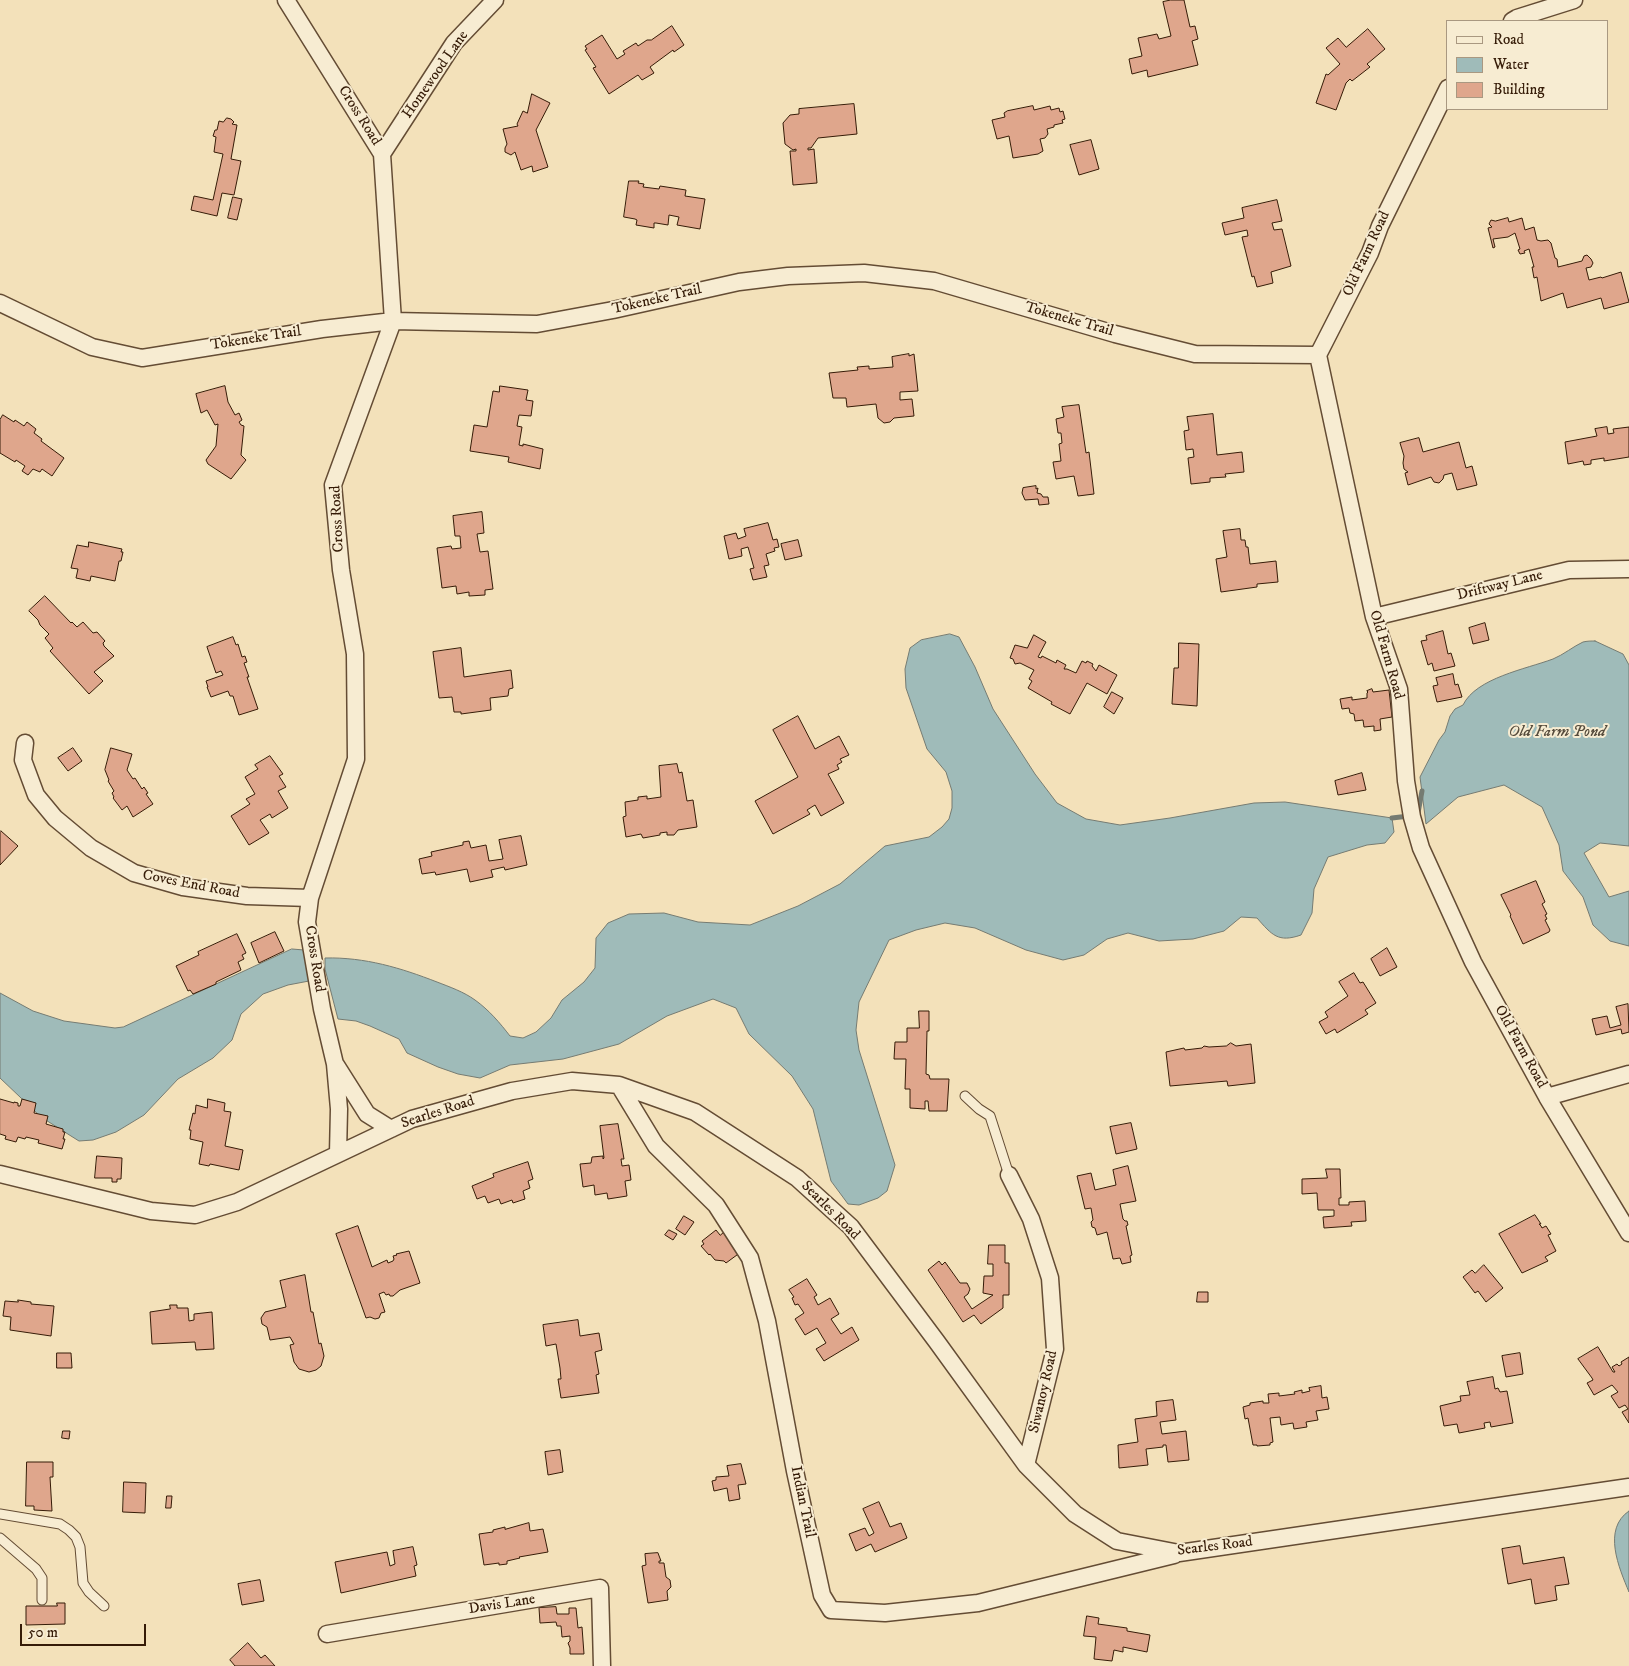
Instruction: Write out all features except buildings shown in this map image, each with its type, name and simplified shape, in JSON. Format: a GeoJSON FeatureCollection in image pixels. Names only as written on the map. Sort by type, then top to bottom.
{"type":"FeatureCollection","features":[{"type":"Feature","properties":{"kind":"street","name":"Cross Road"},"geometry":{"type":"LineString","coordinates":[[286,0],[382,154],[393,321],[333,485],[341,570],[355,654],[356,759],[310,898],[308,922],[322,1008],[335,1064],[339,1109],[338,1154]]}},
{"type":"Feature","properties":{"kind":"street","name":"Homewood Lane"},"geometry":{"type":"LineString","coordinates":[[382,154],[454,43],[495,0]]}},
{"type":"Feature","properties":{"kind":"street"},"geometry":{"type":"LineString","coordinates":[[1513,20],[1574,0]]}},
{"type":"Feature","properties":{"kind":"street","name":"Old Farm Road"},"geometry":{"type":"LineString","coordinates":[[1446,92],[1380,226],[1370,253],[1318,355],[1374,617],[1399,689],[1406,781],[1412,817],[1421,848],[1473,962],[1548,1098],[1629,1233]]}},
{"type":"Feature","properties":{"kind":"street","name":"Tokeneke Trail"},"geometry":{"type":"LineString","coordinates":[[0,303],[92,347],[142,358],[322,328],[393,321],[537,324],[612,310],[739,282],[788,276],[864,273],[934,281],[1115,334],[1195,354],[1318,355]]}},
{"type":"Feature","properties":{"kind":"street","name":"Driftway Lane"},"geometry":{"type":"LineString","coordinates":[[1374,617],[1569,570],[1629,568]]}},
{"type":"Feature","properties":{"kind":"street","name":"Coves End Road"},"geometry":{"type":"LineString","coordinates":[[25,743],[23,760],[36,794],[55,818],[91,848],[134,873],[183,887],[247,896],[310,898]]}},
{"type":"Feature","properties":{"kind":"street","name":"Cross Road"},"geometry":{"type":"LineString","coordinates":[[335,1064],[368,1114],[391,1129]]}},
{"type":"Feature","properties":{"kind":"street"},"geometry":{"type":"LineString","coordinates":[[1548,1098],[1629,1074]]}},
{"type":"Feature","properties":{"kind":"street","name":"Searles Road"},"geometry":{"type":"LineString","coordinates":[[0,1174],[151,1211],[195,1215],[237,1202],[412,1119],[512,1090],[572,1081],[618,1085],[695,1112],[797,1178],[851,1228],[1026,1465],[1074,1514],[1117,1541],[1179,1554],[1629,1487]]}},
{"type":"Feature","properties":{"kind":"street","name":"Indian Trail"},"geometry":{"type":"LineString","coordinates":[[618,1085],[656,1146],[716,1205],[750,1258],[767,1321],[795,1471],[822,1595],[831,1610],[885,1613],[978,1603],[1179,1554]]}},
{"type":"Feature","properties":{"kind":"street","name":"Siwanoy Road"},"geometry":{"type":"LineString","coordinates":[[1009,1175],[1031,1219],[1050,1278],[1055,1349],[1026,1465]]}},
{"type":"Feature","properties":{"kind":"street","name":"Davis Lane"},"geometry":{"type":"LineString","coordinates":[[327,1634],[600,1588],[602,1666]]}},
{"type":"Feature","properties":{"kind":"lane"},"geometry":{"type":"LineString","coordinates":[[965,1096],[990,1116],[1009,1175]]}},
{"type":"Feature","properties":{"kind":"lane"},"geometry":{"type":"LineString","coordinates":[[0,1514],[60,1524],[69,1530],[76,1537],[80,1547],[83,1583],[89,1592],[104,1606]]}},
{"type":"Feature","properties":{"kind":"lane"},"geometry":{"type":"LineString","coordinates":[[0,1538],[36,1569],[42,1578],[42,1600]]}},
{"type":"Feature","properties":{"kind":"water"},"geometry":{"type":"Polygon","coordinates":[[[950,634],[959,637],[975,667],[993,709],[1035,774],[1057,803],[1086,819],[1120,825],[1254,803],[1285,802],[1392,818],[1394,832],[1385,843],[1367,845],[1328,857],[1314,889],[1312,913],[1301,935],[1293,937],[1281,938],[1271,933],[1257,918],[1241,917],[1224,931],[1193,939],[1159,941],[1128,933],[1107,939],[1084,955],[1063,960],[1026,950],[975,928],[945,923],[916,930],[889,940],[859,1002],[856,1030],[859,1050],[895,1165],[887,1191],[878,1198],[859,1205],[848,1204],[831,1181],[813,1109],[792,1076],[749,1034],[736,1008],[713,999],[667,1016],[619,1044],[563,1059],[510,1065],[480,1078],[458,1074],[438,1067],[407,1053],[399,1039],[356,1021],[338,1019],[325,969],[325,958],[354,959],[382,964],[410,972],[452,988],[480,1004],[510,1036],[523,1038],[536,1032],[551,1018],[562,1000],[584,982],[595,968],[596,938],[608,923],[629,914],[664,913],[698,922],[750,925],[798,906],[840,884],[885,846],[929,837],[949,819],[952,808],[952,791],[946,772],[927,749],[906,688],[905,669],[910,648],[921,640],[950,634]]]}},
{"type":"Feature","properties":{"kind":"water","name":"Old Farm Pond"},"geometry":{"type":"Polygon","coordinates":[[[1595,641],[1623,654],[1629,665],[1629,846],[1600,843],[1584,853],[1609,897],[1629,891],[1629,946],[1610,941],[1593,925],[1583,897],[1563,871],[1559,845],[1542,807],[1504,785],[1458,797],[1426,824],[1420,777],[1445,732],[1450,716],[1455,709],[1463,705],[1469,696],[1479,688],[1490,681],[1553,659],[1583,642],[1595,641]]]}},
{"type":"Feature","properties":{"kind":"water"},"geometry":{"type":"Polygon","coordinates":[[[292,949],[304,950],[309,981],[288,985],[263,994],[241,1014],[232,1040],[213,1058],[178,1079],[144,1115],[116,1132],[93,1140],[79,1141],[41,1117],[0,1078],[0,993],[33,1011],[64,1021],[115,1028],[123,1027],[292,949]]]}},
{"type":"Feature","properties":{"kind":"water"},"geometry":{"type":"Polygon","coordinates":[[[1629,1511],[1629,1592],[1617,1561],[1614,1538],[1616,1528],[1621,1519],[1629,1511]]]}},
{"type":"Feature","properties":{"kind":"waterway"},"geometry":{"type":"LineString","coordinates":[[1418,813],[1422,791]]}},
{"type":"Feature","properties":{"kind":"waterway"},"geometry":{"type":"LineString","coordinates":[[1392,818],[1409,816]]}}]}
